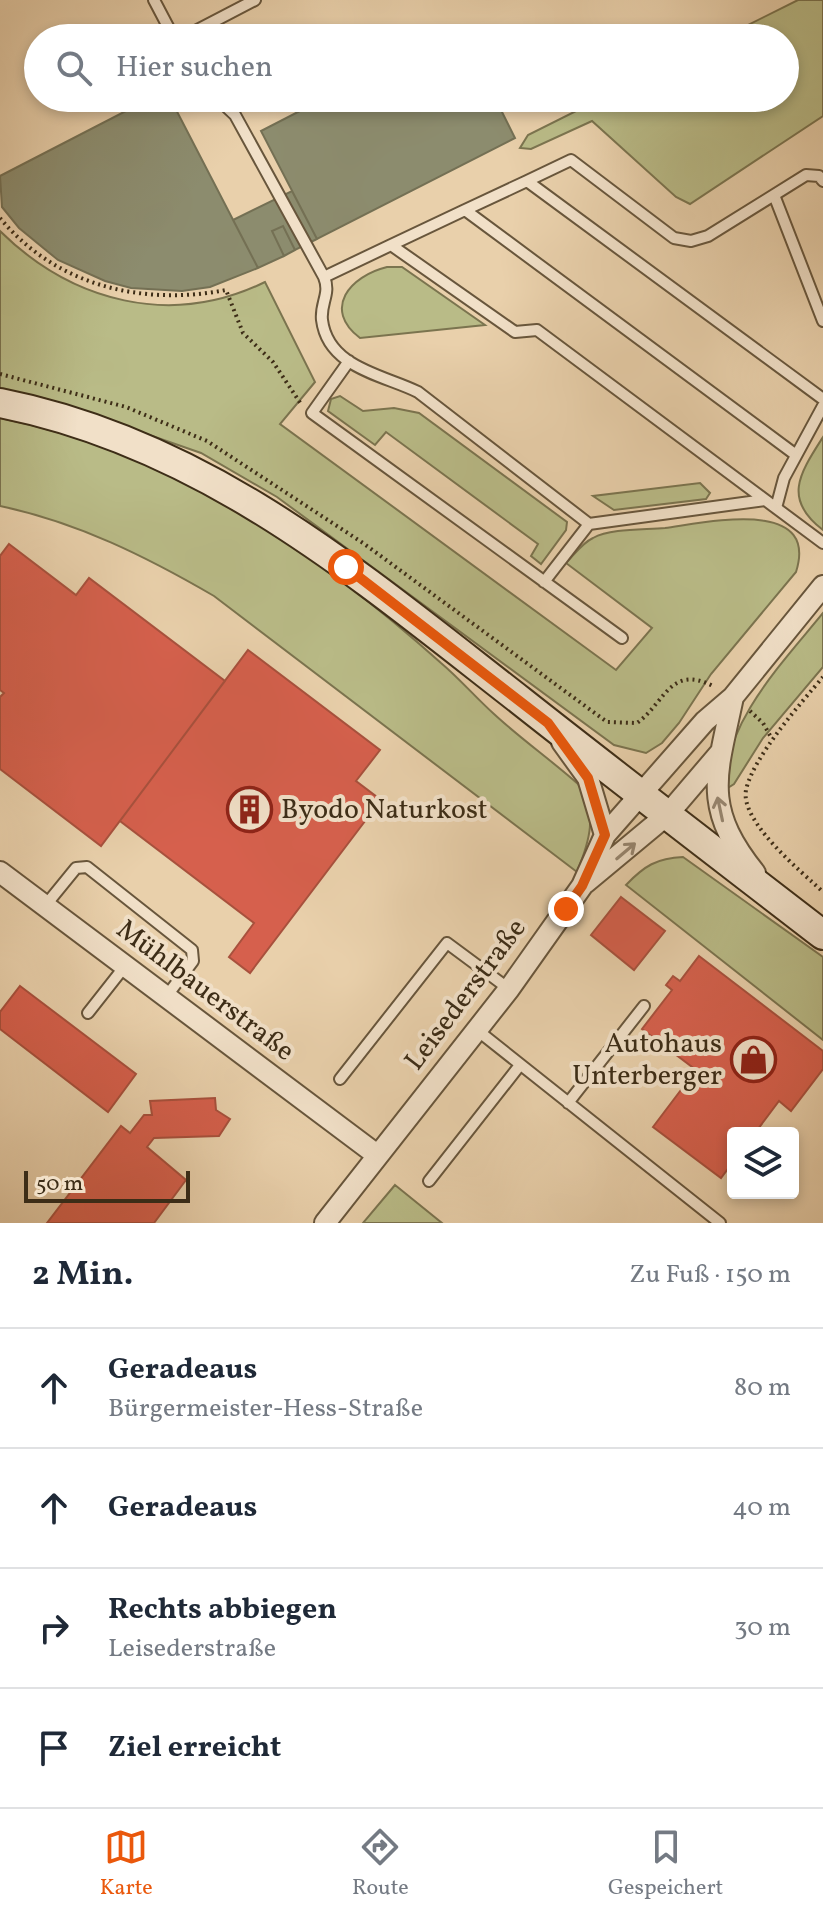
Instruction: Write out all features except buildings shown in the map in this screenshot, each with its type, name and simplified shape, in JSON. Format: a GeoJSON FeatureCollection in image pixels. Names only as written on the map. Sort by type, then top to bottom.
{"type":"FeatureCollection","features":[{"type":"Feature","properties":{"kind":"main road"},"geometry":{"type":"LineString","coordinates":[[0,403],[116,435],[230,488],[346,567],[823,935]]}},
{"type":"Feature","properties":{"kind":"street","name":"Leisederstraße"},"geometry":{"type":"LineString","coordinates":[[325,1223],[509,989],[582,886],[605,835],[705,721],[733,697],[823,586]]}},
{"type":"Feature","properties":{"kind":"street"},"geometry":{"type":"LineString","coordinates":[[733,697],[717,788],[720,819],[733,846],[775,898]]}},
{"type":"Feature","properties":{"kind":"street"},"geometry":{"type":"LineString","coordinates":[[548,723],[588,778],[605,835]]}},
{"type":"Feature","properties":{"kind":"street"},"geometry":{"type":"LineString","coordinates":[[582,886],[668,814],[722,751]]}},
{"type":"Feature","properties":{"kind":"street","name":"Mühlbauerstraße"},"geometry":{"type":"LineString","coordinates":[[0,872],[377,1155]]}},
{"type":"Feature","properties":{"kind":"lane"},"geometry":{"type":"LineString","coordinates":[[154,0],[167,24]]}},
{"type":"Feature","properties":{"kind":"lane"},"geometry":{"type":"LineString","coordinates":[[209,24],[255,0]]}},
{"type":"Feature","properties":{"kind":"lane"},"geometry":{"type":"LineString","coordinates":[[232,112],[324,277],[329,289],[322,319],[333,345],[362,372],[394,380],[418,392],[589,524]]}},
{"type":"Feature","properties":{"kind":"lane"},"geometry":{"type":"LineString","coordinates":[[324,277],[571,160],[674,238],[691,241],[708,236],[806,175],[819,176],[823,181]]}},
{"type":"Feature","properties":{"kind":"lane"},"geometry":{"type":"LineString","coordinates":[[527,181],[823,399]]}},
{"type":"Feature","properties":{"kind":"lane"},"geometry":{"type":"LineString","coordinates":[[774,195],[823,321]]}},
{"type":"Feature","properties":{"kind":"lane"},"geometry":{"type":"LineString","coordinates":[[465,210],[796,455]]}},
{"type":"Feature","properties":{"kind":"lane"},"geometry":{"type":"LineString","coordinates":[[391,245],[515,332],[537,330],[823,543]]}},
{"type":"Feature","properties":{"kind":"lane"},"geometry":{"type":"LineString","coordinates":[[349,361],[312,413],[622,638]]}},
{"type":"Feature","properties":{"kind":"lane"},"geometry":{"type":"LineString","coordinates":[[776,508],[784,478],[823,406]]}},
{"type":"Feature","properties":{"kind":"lane"},"geometry":{"type":"LineString","coordinates":[[544,582],[589,524],[765,500]]}},
{"type":"Feature","properties":{"kind":"lane"},"geometry":{"type":"LineString","coordinates":[[45,906],[76,868],[87,867],[192,950],[193,961],[166,997]]}},
{"type":"Feature","properties":{"kind":"lane"},"geometry":{"type":"LineString","coordinates":[[340,1079],[447,943],[509,989]]}},
{"type":"Feature","properties":{"kind":"lane"},"geometry":{"type":"LineString","coordinates":[[88,1013],[125,966]]}},
{"type":"Feature","properties":{"kind":"lane"},"geometry":{"type":"LineString","coordinates":[[568,1103],[644,1006]]}},
{"type":"Feature","properties":{"kind":"lane"},"geometry":{"type":"LineString","coordinates":[[477,1030],[720,1223]]}},
{"type":"Feature","properties":{"kind":"lane"},"geometry":{"type":"LineString","coordinates":[[429,1181],[520,1065]]}},
{"type":"Feature","properties":{"kind":"path"},"geometry":{"type":"LineString","coordinates":[[0,218],[53,265],[110,289],[174,297],[226,290],[243,333],[273,362],[298,402],[312,413]]}},
{"type":"Feature","properties":{"kind":"path"},"geometry":{"type":"LineString","coordinates":[[0,374],[126,407],[207,441],[363,543],[607,722],[637,723],[669,687],[686,679],[709,683],[733,697],[763,723],[772,739]]}},
{"type":"Feature","properties":{"kind":"path"},"geometry":{"type":"LineString","coordinates":[[823,677],[772,739],[746,791],[748,805],[769,840],[823,892]]}},
{"type":"Feature","properties":{"kind":"green space"},"geometry":{"type":"Polygon","coordinates":[[[798,0],[823,0],[823,116],[690,204],[676,197],[592,121],[531,149],[520,148],[528,135],[574,112],[799,112],[799,24],[750,24],[798,0]]]}},
{"type":"Feature","properties":{"kind":"green space"},"geometry":{"type":"Polygon","coordinates":[[[0,231],[28,255],[59,275],[91,290],[124,300],[159,305],[194,303],[230,296],[265,282],[315,382],[280,424],[616,670],[652,628],[566,563],[593,538],[618,531],[705,522],[754,520],[775,523],[791,532],[799,548],[796,572],[711,674],[662,743],[646,753],[614,745],[277,497],[201,453],[43,398],[0,391],[0,231]]]}},
{"type":"Feature","properties":{"kind":"green space"},"geometry":{"type":"Polygon","coordinates":[[[387,267],[402,267],[485,325],[360,338],[343,316],[345,295],[362,278],[387,267]]]}},
{"type":"Feature","properties":{"kind":"green space"},"geometry":{"type":"Polygon","coordinates":[[[340,396],[363,411],[394,408],[419,413],[567,522],[566,530],[541,564],[531,556],[538,544],[386,432],[375,445],[328,411],[331,399],[340,396]]]}},
{"type":"Feature","properties":{"kind":"green space"},"geometry":{"type":"Polygon","coordinates":[[[0,418],[62,434],[122,455],[181,481],[291,545],[393,621],[504,723],[578,784],[588,806],[590,827],[577,872],[214,596],[111,542],[56,521],[0,506],[0,418]]]}},
{"type":"Feature","properties":{"kind":"green space"},"geometry":{"type":"Polygon","coordinates":[[[823,437],[823,530],[802,507],[799,485],[823,437]]]}},
{"type":"Feature","properties":{"kind":"green space"},"geometry":{"type":"Polygon","coordinates":[[[700,483],[710,493],[706,499],[614,510],[593,496],[700,483]]]}},
{"type":"Feature","properties":{"kind":"green space"},"geometry":{"type":"Polygon","coordinates":[[[823,613],[823,667],[763,738],[734,784],[726,789],[727,765],[744,718],[774,672],[823,613]]]}},
{"type":"Feature","properties":{"kind":"green space"},"geometry":{"type":"Polygon","coordinates":[[[683,857],[823,957],[823,1040],[626,885],[652,864],[683,857]]]}},
{"type":"Feature","properties":{"kind":"green space"},"geometry":{"type":"Polygon","coordinates":[[[395,1185],[442,1223],[363,1223],[395,1185]]]}},
{"type":"Feature","properties":{"kind":"place","name":"Byodo Naturkost"},"geometry":{"type":"Point","coordinates":[250,810]}},
{"type":"Feature","properties":{"kind":"place","name":"Autohaus Unterberger"},"geometry":{"type":"Point","coordinates":[753,1060]}},
{"type":"Feature","properties":{"kind":"route"},"geometry":{"type":"LineString","coordinates":[[346,567],[548,723],[588,778],[598,803],[605,835],[582,886],[566,909]]}}]}
